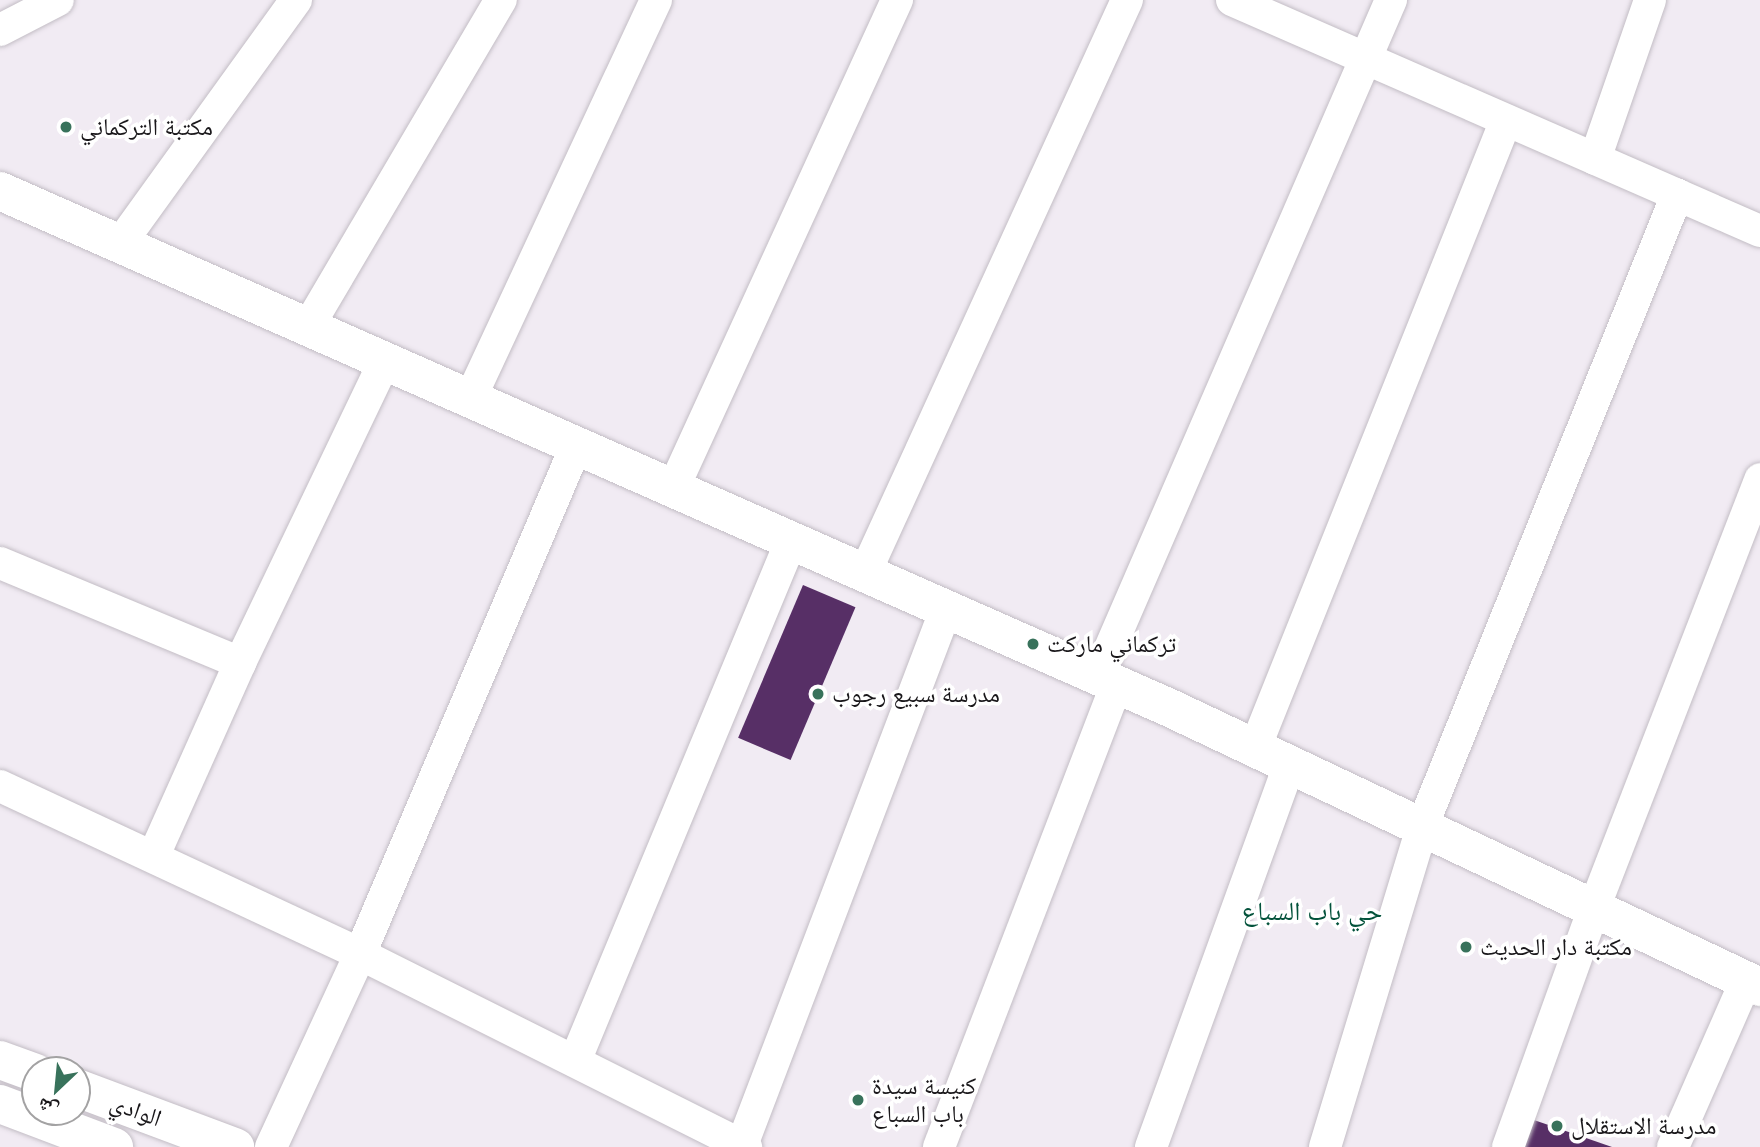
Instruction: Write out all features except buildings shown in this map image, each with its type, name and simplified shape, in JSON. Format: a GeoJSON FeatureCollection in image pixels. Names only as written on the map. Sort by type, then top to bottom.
{"type":"FeatureCollection","features":[{"type":"Feature","properties":{"kind":"main road"},"geometry":{"type":"LineString","coordinates":[[0,191],[1107,680],[1753,984]]}},
{"type":"Feature","properties":{"kind":"main road"},"geometry":{"type":"LineString","coordinates":[[0,1060],[21,1068]]}},
{"type":"Feature","properties":{"kind":"main road","name":"الوادي"},"geometry":{"type":"LineString","coordinates":[[91,1093],[235,1147]]}},
{"type":"Feature","properties":{"kind":"main road","name":"الوادي"},"geometry":{"type":"LineString","coordinates":[[0,1104],[114,1147]]}},
{"type":"Feature","properties":{"kind":"street"},"geometry":{"type":"LineString","coordinates":[[0,30],[58,0]]}},
{"type":"Feature","properties":{"kind":"street"},"geometry":{"type":"LineString","coordinates":[[120,244],[296,0]]}},
{"type":"Feature","properties":{"kind":"street"},"geometry":{"type":"LineString","coordinates":[[308,327],[501,0]]}},
{"type":"Feature","properties":{"kind":"street"},"geometry":{"type":"LineString","coordinates":[[470,399],[656,0]]}},
{"type":"Feature","properties":{"kind":"street"},"geometry":{"type":"LineString","coordinates":[[673,489],[897,0]]}},
{"type":"Feature","properties":{"kind":"street"},"geometry":{"type":"LineString","coordinates":[[865,573],[1127,0]]}},
{"type":"Feature","properties":{"kind":"street"},"geometry":{"type":"LineString","coordinates":[[1232,0],[1760,231]]}},
{"type":"Feature","properties":{"kind":"street"},"geometry":{"type":"LineString","coordinates":[[939,1147],[1107,680],[1391,0]]}},
{"type":"Feature","properties":{"kind":"street"},"geometry":{"type":"LineString","coordinates":[[1595,159],[1650,0]]}},
{"type":"Feature","properties":{"kind":"street"},"geometry":{"type":"LineString","coordinates":[[1255,748],[1506,120]]}},
{"type":"Feature","properties":{"kind":"street"},"geometry":{"type":"LineString","coordinates":[[1325,1147],[1422,827],[1677,195]]}},
{"type":"Feature","properties":{"kind":"street"},"geometry":{"type":"LineString","coordinates":[[155,855],[240,663],[386,361]]}},
{"type":"Feature","properties":{"kind":"street"},"geometry":{"type":"LineString","coordinates":[[271,1147],[360,954],[576,446]]}},
{"type":"Feature","properties":{"kind":"street"},"geometry":{"type":"LineString","coordinates":[[1507,1147],[1594,908],[1760,479]]}},
{"type":"Feature","properties":{"kind":"street"},"geometry":{"type":"LineString","coordinates":[[575,1061],[791,541]]}},
{"type":"Feature","properties":{"kind":"street"},"geometry":{"type":"LineString","coordinates":[[0,563],[240,663]]}},
{"type":"Feature","properties":{"kind":"street"},"geometry":{"type":"LineString","coordinates":[[0,786],[155,855],[360,954],[744,1146],[946,609]]}},
{"type":"Feature","properties":{"kind":"street"},"geometry":{"type":"LineString","coordinates":[[1151,1147],[1290,764]]}},
{"type":"Feature","properties":{"kind":"street"},"geometry":{"type":"LineString","coordinates":[[1673,1147],[1753,984]]}},
{"type":"Feature","properties":{"kind":"place","name":"مكتبة التركماني"},"geometry":{"type":"Point","coordinates":[66,127]}},
{"type":"Feature","properties":{"kind":"place","name":"تركماني ماركت"},"geometry":{"type":"Point","coordinates":[1033,644]}},
{"type":"Feature","properties":{"kind":"place","name":"مدرسة سبيع رجوب"},"geometry":{"type":"Point","coordinates":[818,694]}},
{"type":"Feature","properties":{"kind":"place","name":"مكتبة دار الحديث"},"geometry":{"type":"Point","coordinates":[1466,947]}},
{"type":"Feature","properties":{"kind":"place","name":"كنيسة سيدة باب السباع"},"geometry":{"type":"Point","coordinates":[858,1100]}},
{"type":"Feature","properties":{"kind":"place","name":"مدرسة الاستقلال"},"geometry":{"type":"Point","coordinates":[1557,1126]}},
{"type":"Feature","properties":{"kind":"district","name":"حي باب السباع"},"geometry":{"type":"Point","coordinates":[1312,911]}}]}
